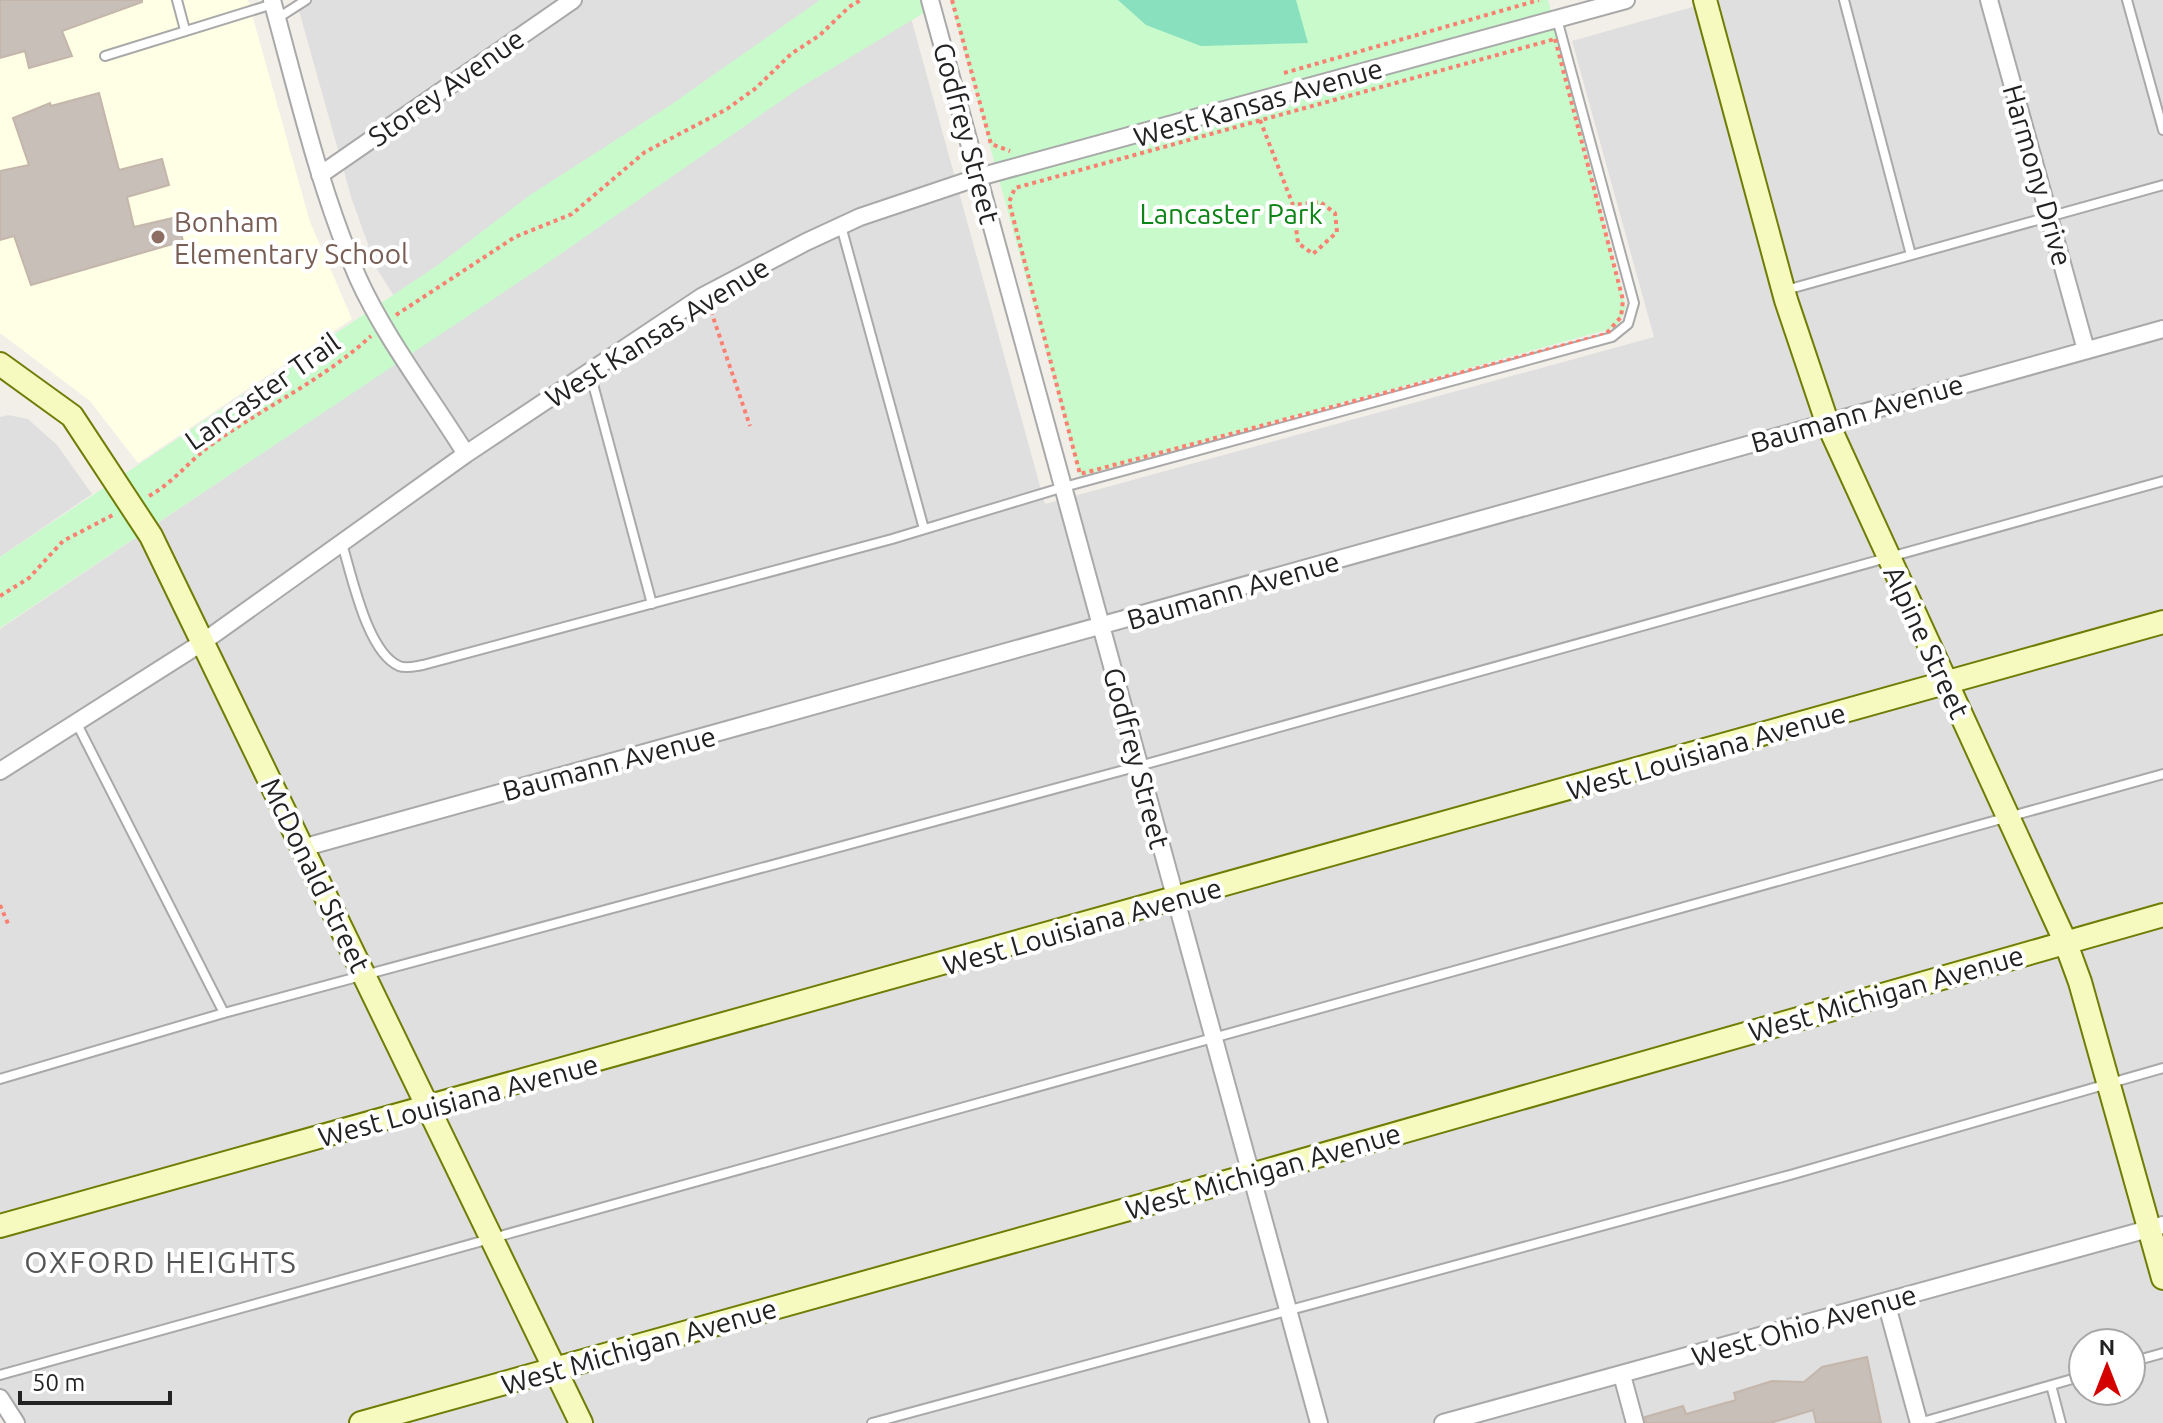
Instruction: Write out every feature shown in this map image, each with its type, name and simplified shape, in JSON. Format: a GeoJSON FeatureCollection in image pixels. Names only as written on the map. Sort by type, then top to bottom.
{"type":"FeatureCollection","features":[{"type":"Feature","properties":{"kind":"street","name":"Godfrey Street"},"geometry":{"type":"LineString","coordinates":[[930,0],[1319,1423]]}},
{"type":"Feature","properties":{"kind":"street","name":"West Kansas Avenue"},"geometry":{"type":"LineString","coordinates":[[0,771],[203,642],[466,454],[703,296],[841,226],[979,177],[1626,0]]}},
{"type":"Feature","properties":{"kind":"street","name":"Alpine Street"},"geometry":{"type":"LineString","coordinates":[[1705,0],[1784,290],[1827,422],[2065,941],[2156,1226],[2163,1278]]}},
{"type":"Feature","properties":{"kind":"street","name":"Harmony Drive"},"geometry":{"type":"LineString","coordinates":[[1989,0],[2086,350]]}},
{"type":"Feature","properties":{"kind":"street","name":"Storey Avenue"},"geometry":{"type":"LineString","coordinates":[[320,175],[566,2]]}},
{"type":"Feature","properties":{"kind":"street"},"geometry":{"type":"LineString","coordinates":[[274,7],[320,175],[357,275],[466,454]]}},
{"type":"Feature","properties":{"kind":"street","name":"Baumann Avenue"},"geometry":{"type":"LineString","coordinates":[[302,848],[2163,329]]}},
{"type":"Feature","properties":{"kind":"street","name":"McDonald Street"},"geometry":{"type":"LineString","coordinates":[[3,370],[72,416],[151,536],[581,1423]]}},
{"type":"Feature","properties":{"kind":"street","name":"West Louisiana Avenue"},"geometry":{"type":"LineString","coordinates":[[0,1226],[1174,901],[1946,684],[2013,661],[2163,622]]}},
{"type":"Feature","properties":{"kind":"street","name":"West Michigan Avenue"},"geometry":{"type":"LineString","coordinates":[[361,1423],[1251,1175],[2163,915]]}},
{"type":"Feature","properties":{"kind":"street","name":"West Ohio Avenue"},"geometry":{"type":"LineString","coordinates":[[1443,1423],[2156,1226]]}},
{"type":"Feature","properties":{"kind":"street"},"geometry":{"type":"LineString","coordinates":[[1886,1302],[1919,1423]]}},
{"type":"Feature","properties":{"kind":"street"},"geometry":{"type":"LineString","coordinates":[[1622,1375],[1635,1423]]}},
{"type":"Feature","properties":{"kind":"street"},"geometry":{"type":"LineString","coordinates":[[0,1398],[16,1423]]}},
{"type":"Feature","properties":{"kind":"lane"},"geometry":{"type":"LineString","coordinates":[[177,0],[185,30]]}},
{"type":"Feature","properties":{"kind":"lane"},"geometry":{"type":"LineString","coordinates":[[105,56],[185,30],[306,0]]}},
{"type":"Feature","properties":{"kind":"lane"},"geometry":{"type":"LineString","coordinates":[[1844,0],[1911,255]]}},
{"type":"Feature","properties":{"kind":"lane"},"geometry":{"type":"LineString","coordinates":[[2127,0],[2163,130]]}},
{"type":"Feature","properties":{"kind":"lane"},"geometry":{"type":"LineString","coordinates":[[341,543],[373,637],[384,657],[402,668],[652,604],[1612,337],[1628,324],[1634,303],[1557,19]]}},
{"type":"Feature","properties":{"kind":"lane"},"geometry":{"type":"LineString","coordinates":[[1784,290],[2163,185]]}},
{"type":"Feature","properties":{"kind":"lane"},"geometry":{"type":"LineString","coordinates":[[841,226],[924,529]]}},
{"type":"Feature","properties":{"kind":"lane"},"geometry":{"type":"LineString","coordinates":[[590,371],[652,604]]}},
{"type":"Feature","properties":{"kind":"lane"},"geometry":{"type":"LineString","coordinates":[[0,1079],[224,1013],[1139,766],[2163,481]]}},
{"type":"Feature","properties":{"kind":"lane"},"geometry":{"type":"LineString","coordinates":[[76,722],[224,1013]]}},
{"type":"Feature","properties":{"kind":"lane"},"geometry":{"type":"LineString","coordinates":[[0,1375],[490,1236],[1213,1039],[2163,774]]}},
{"type":"Feature","properties":{"kind":"lane"},"geometry":{"type":"LineString","coordinates":[[872,1423],[1287,1308],[1790,1175],[2163,1068]]}},
{"type":"Feature","properties":{"kind":"lane"},"geometry":{"type":"LineString","coordinates":[[1919,1423],[2067,1380]]}},
{"type":"Feature","properties":{"kind":"lane"},"geometry":{"type":"LineString","coordinates":[[2051,1385],[2061,1423]]}},
{"type":"Feature","properties":{"kind":"path","name":"Lancaster Trail"},"geometry":{"type":"LineString","coordinates":[[0,596],[29,578],[63,541],[169,485],[208,447],[341,363],[384,323],[515,237],[572,214],[645,152],[727,109],[861,0]]}},
{"type":"Feature","properties":{"kind":"path"},"geometry":{"type":"LineString","coordinates":[[952,0],[991,144],[1010,151],[1025,147]]}},
{"type":"Feature","properties":{"kind":"path"},"geometry":{"type":"LineString","coordinates":[[1282,73],[1539,0]]}},
{"type":"Feature","properties":{"kind":"path"},"geometry":{"type":"LineString","coordinates":[[1555,39],[1623,300],[1621,317],[1606,334],[1080,474],[1009,202],[1015,188],[1260,120],[1555,39]]}},
{"type":"Feature","properties":{"kind":"path"},"geometry":{"type":"LineString","coordinates":[[1260,120],[1293,205],[1298,243],[1313,254],[1337,232],[1335,213],[1320,202],[1293,205]]}},
{"type":"Feature","properties":{"kind":"path"},"geometry":{"type":"LineString","coordinates":[[703,296],[718,324],[750,426]]}},
{"type":"Feature","properties":{"kind":"path"},"geometry":{"type":"LineString","coordinates":[[0,905],[9,926]]}},
{"type":"Feature","properties":{"kind":"shaded area","name":"Bonham Elementary School"},"geometry":{"type":"Polygon","coordinates":[[[0,0],[248,0],[310,222],[352,319],[138,463],[90,401],[0,333],[0,0]]]}},
{"type":"Feature","properties":{"kind":"shaded area"},"geometry":{"type":"Polygon","coordinates":[[[296,0],[906,0],[1045,504],[1654,337],[1572,41],[1717,0],[2163,0],[2163,1423],[17,1423],[0,1396],[0,629],[424,344],[377,269],[352,200],[296,0]]]}},
{"type":"Feature","properties":{"kind":"shaded area"},"geometry":{"type":"Polygon","coordinates":[[[8,415],[28,419],[57,445],[92,494],[0,557],[0,417],[8,415]]]}},
{"type":"Feature","properties":{"kind":"green space"},"geometry":{"type":"Polygon","coordinates":[[[820,0],[930,0],[932,8],[801,87],[549,262],[0,628],[0,557],[438,265],[530,195],[672,104],[820,0]]]}},
{"type":"Feature","properties":{"kind":"green space","name":"Lancaster Park"},"geometry":{"type":"Polygon","coordinates":[[[950,0],[1548,0],[1626,308],[1617,327],[1080,476],[950,0]]]}},
{"type":"Feature","properties":{"kind":"green space"},"geometry":{"type":"Polygon","coordinates":[[[1118,0],[1296,0],[1308,43],[1201,46],[1146,25],[1118,0]]]}},
{"type":"Feature","properties":{"kind":"building"},"geometry":{"type":"Polygon","coordinates":[[[0,0],[142,2],[62,31],[72,56],[29,68],[25,51],[0,58],[0,0]]]}},
{"type":"Feature","properties":{"kind":"building"},"geometry":{"type":"Polygon","coordinates":[[[99,93],[119,170],[162,159],[169,185],[127,197],[134,227],[177,217],[183,241],[31,285],[14,236],[0,240],[0,171],[29,165],[13,118],[50,103],[51,106],[99,93]]]}},
{"type":"Feature","properties":{"kind":"building"},"geometry":{"type":"Polygon","coordinates":[[[1867,1357],[1881,1423],[1816,1423],[1813,1410],[1770,1423],[1646,1423],[1645,1417],[1683,1406],[1686,1414],[1736,1400],[1734,1393],[1772,1381],[1804,1382],[1822,1367],[1867,1357]]]}},
{"type":"Feature","properties":{"kind":"place","name":"Bonham Elementary School"},"geometry":{"type":"Point","coordinates":[158,237]}},
{"type":"Feature","properties":{"kind":"district","name":"OXFORD HEIGHTS"},"geometry":{"type":"Point","coordinates":[161,1262]}}]}
